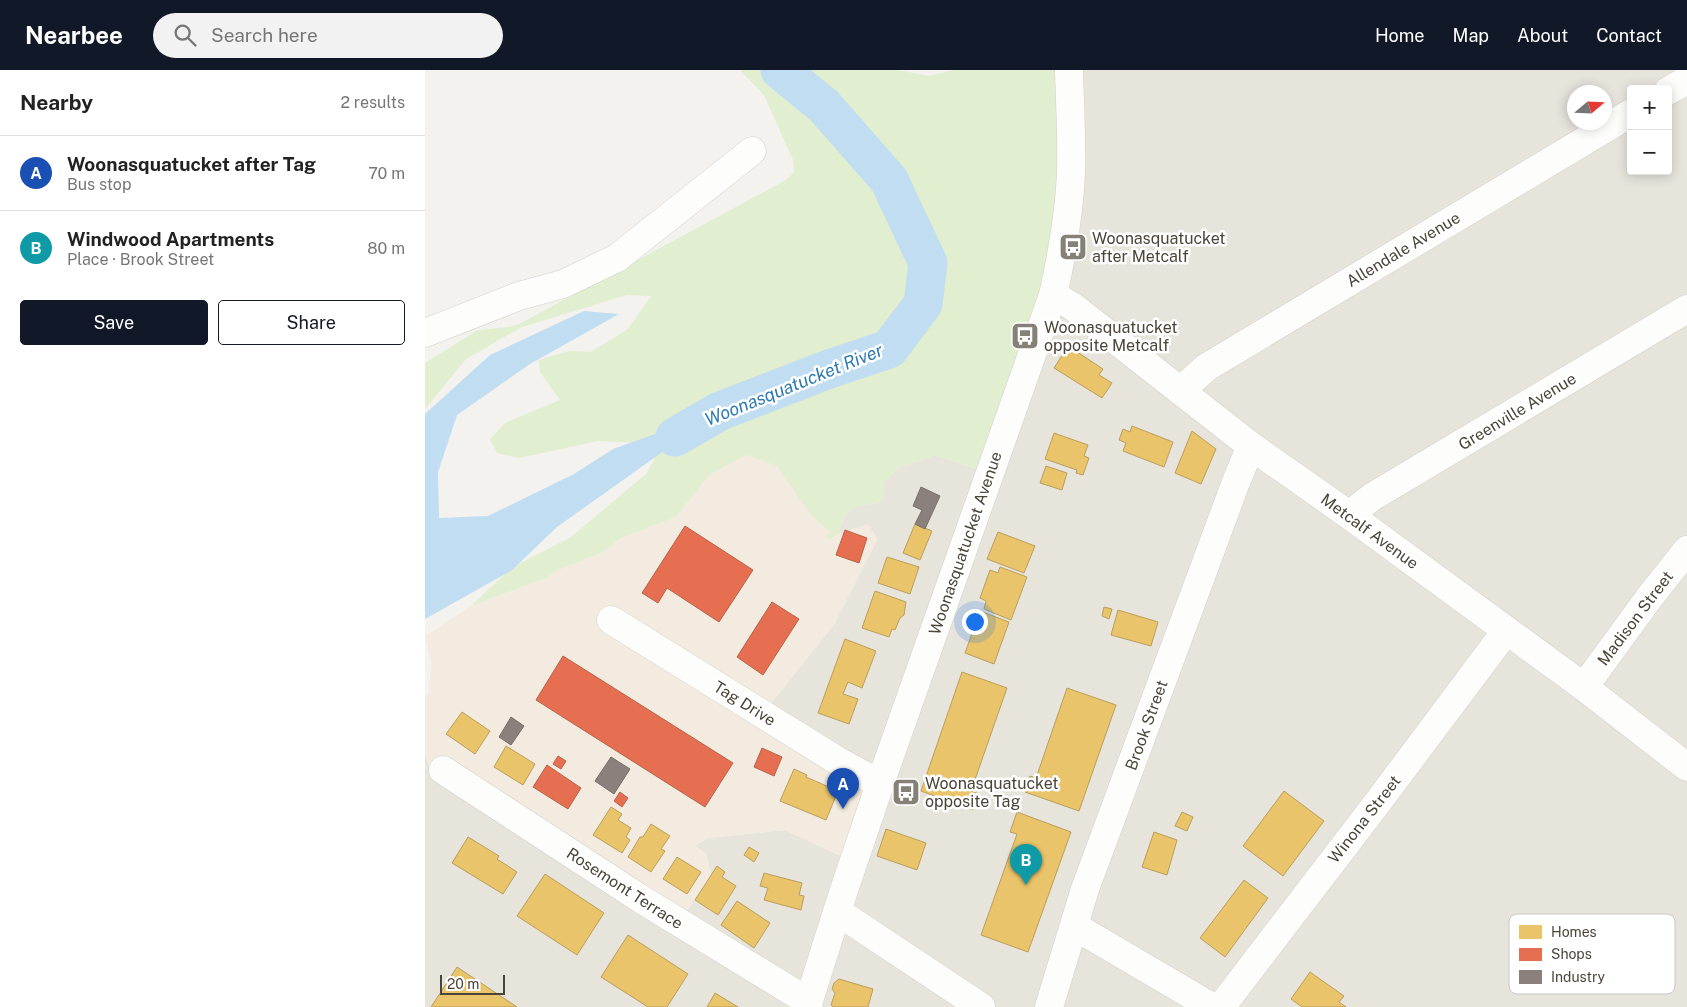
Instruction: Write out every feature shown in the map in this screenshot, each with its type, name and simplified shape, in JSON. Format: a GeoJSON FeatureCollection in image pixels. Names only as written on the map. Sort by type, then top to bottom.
{"type":"FeatureCollection","features":[{"type":"Feature","properties":{"kind":"street","name":"Woonasquatucket Avenue"},"geometry":{"type":"LineString","coordinates":[[808,1005],[880,784],[1053,295],[1061,259],[1071,173],[1069,70]]}},
{"type":"Feature","properties":{"kind":"street"},"geometry":{"type":"LineString","coordinates":[[1672,89],[1687,80]]}},
{"type":"Feature","properties":{"kind":"street","name":"Allendale Avenue"},"geometry":{"type":"LineString","coordinates":[[1180,391],[1207,367],[1627,115]]}},
{"type":"Feature","properties":{"kind":"street"},"geometry":{"type":"LineString","coordinates":[[425,333],[519,296],[563,284],[617,258],[752,151]]}},
{"type":"Feature","properties":{"kind":"street","name":"Metcalf Avenue"},"geometry":{"type":"LineString","coordinates":[[1053,295],[1072,306],[1251,446],[1349,515],[1584,687],[1687,767]]}},
{"type":"Feature","properties":{"kind":"street","name":"Greenville Avenue"},"geometry":{"type":"LineString","coordinates":[[1349,515],[1372,497],[1687,310]]}},
{"type":"Feature","properties":{"kind":"street","name":"Brook Street"},"geometry":{"type":"LineString","coordinates":[[1049,1007],[1085,889],[1251,446]]}},
{"type":"Feature","properties":{"kind":"street","name":"Madison Street"},"geometry":{"type":"LineString","coordinates":[[1584,687],[1649,598],[1687,550]]}},
{"type":"Feature","properties":{"kind":"street","name":"Tag Drive"},"geometry":{"type":"LineString","coordinates":[[611,620],[838,761],[880,784]]}},
{"type":"Feature","properties":{"kind":"street","name":"Winona Street"},"geometry":{"type":"LineString","coordinates":[[1221,1007],[1506,631]]}},
{"type":"Feature","properties":{"kind":"street","name":"Rosemont Terrace"},"geometry":{"type":"LineString","coordinates":[[443,770],[808,1005]]}},
{"type":"Feature","properties":{"kind":"street"},"geometry":{"type":"LineString","coordinates":[[838,912],[981,1007]]}},
{"type":"Feature","properties":{"kind":"street"},"geometry":{"type":"LineString","coordinates":[[1074,926],[1212,1007]]}},
{"type":"Feature","properties":{"kind":"shaded area"},"geometry":{"type":"Polygon","coordinates":[[[1068,70],[1687,70],[1687,1007],[425,1007],[425,754],[431,770],[695,846],[708,838],[785,830],[845,858],[765,711],[835,623],[868,525],[838,534],[844,517],[853,507],[882,502],[884,482],[900,467],[935,455],[985,472],[1068,70]]]}},
{"type":"Feature","properties":{"kind":"shaded area"},"geometry":{"type":"Polygon","coordinates":[[[746,455],[777,466],[810,514],[830,532],[830,540],[838,534],[868,524],[878,539],[835,623],[765,711],[875,785],[845,858],[785,830],[708,838],[695,846],[706,853],[712,876],[676,926],[431,770],[425,754],[425,696],[429,693],[431,664],[425,636],[472,605],[546,578],[558,570],[601,553],[621,538],[676,517],[709,475],[746,455]]]}},
{"type":"Feature","properties":{"kind":"green space"},"geometry":{"type":"Polygon","coordinates":[[[740,70],[897,70],[930,76],[953,70],[1067,70],[1069,113],[1045,303],[985,472],[935,455],[900,467],[884,482],[882,502],[853,507],[844,517],[838,534],[830,540],[826,536],[830,532],[810,514],[777,466],[746,455],[709,475],[676,517],[621,538],[601,553],[558,570],[546,578],[472,605],[511,568],[571,537],[646,474],[654,460],[642,443],[598,441],[519,458],[497,453],[490,439],[505,423],[560,400],[540,372],[539,360],[569,351],[591,352],[628,329],[651,296],[627,295],[522,327],[466,359],[425,409],[425,363],[478,330],[509,327],[521,323],[786,180],[794,172],[793,160],[764,95],[740,70]]]}},
{"type":"Feature","properties":{"kind":"water"},"geometry":{"type":"Polygon","coordinates":[[[584,311],[619,314],[530,364],[457,415],[438,472],[439,518],[488,516],[574,474],[613,449],[720,411],[557,527],[512,570],[425,619],[425,414],[490,355],[584,311]]]}},
{"type":"Feature","properties":{"kind":"building: Homes"},"geometry":{"type":"Polygon","coordinates":[[[1068,346],[1103,369],[1099,375],[1112,383],[1102,398],[1054,368],[1068,346]]]}},
{"type":"Feature","properties":{"kind":"building: Homes"},"geometry":{"type":"Polygon","coordinates":[[[1132,426],[1173,442],[1164,467],[1123,451],[1126,443],[1119,440],[1123,429],[1130,432],[1132,426]]]}},
{"type":"Feature","properties":{"kind":"building: Homes"},"geometry":{"type":"Polygon","coordinates":[[[1192,431],[1216,449],[1201,484],[1175,473],[1192,431]]]}},
{"type":"Feature","properties":{"kind":"building: Homes"},"geometry":{"type":"Polygon","coordinates":[[[1054,433],[1088,445],[1084,456],[1089,458],[1083,475],[1076,473],[1077,470],[1045,459],[1054,433]]]}},
{"type":"Feature","properties":{"kind":"building: Homes"},"geometry":{"type":"Polygon","coordinates":[[[1046,466],[1067,473],[1062,490],[1040,483],[1046,466]]]}},
{"type":"Feature","properties":{"kind":"building: Homes"},"geometry":{"type":"Polygon","coordinates":[[[915,524],[932,531],[920,560],[903,553],[915,524]]]}},
{"type":"Feature","properties":{"kind":"building: Homes"},"geometry":{"type":"Polygon","coordinates":[[[998,532],[1035,546],[1024,573],[987,559],[998,532]]]}},
{"type":"Feature","properties":{"kind":"building: Homes"},"geometry":{"type":"Polygon","coordinates":[[[887,557],[919,567],[910,594],[878,583],[887,557]]]}},
{"type":"Feature","properties":{"kind":"building: Homes"},"geometry":{"type":"Polygon","coordinates":[[[1000,567],[1027,577],[1011,620],[984,609],[986,601],[980,598],[990,570],[998,573],[1000,567]]]}},
{"type":"Feature","properties":{"kind":"building: Homes"},"geometry":{"type":"Polygon","coordinates":[[[875,591],[906,602],[904,615],[900,618],[895,630],[892,629],[889,637],[862,628],[875,591]]]}},
{"type":"Feature","properties":{"kind":"building: Homes"},"geometry":{"type":"Polygon","coordinates":[[[1104,607],[1112,609],[1109,619],[1102,616],[1104,607]]]}},
{"type":"Feature","properties":{"kind":"building: Homes"},"geometry":{"type":"Polygon","coordinates":[[[1118,610],[1158,622],[1151,646],[1111,635],[1118,610]]]}},
{"type":"Feature","properties":{"kind":"building: Homes"},"geometry":{"type":"Polygon","coordinates":[[[980,611],[1009,622],[994,664],[965,653],[980,611]]]}},
{"type":"Feature","properties":{"kind":"building: Homes"},"geometry":{"type":"Polygon","coordinates":[[[845,639],[876,651],[862,688],[848,682],[843,694],[858,699],[849,724],[818,713],[845,639]]]}},
{"type":"Feature","properties":{"kind":"building: Homes"},"geometry":{"type":"Polygon","coordinates":[[[962,672],[1007,688],[971,791],[979,794],[973,810],[921,791],[962,672]]]}},
{"type":"Feature","properties":{"kind":"building: Homes"},"geometry":{"type":"Polygon","coordinates":[[[1067,688],[1116,705],[1079,811],[1025,792],[1030,776],[1036,778],[1067,688]]]}},
{"type":"Feature","properties":{"kind":"building: Homes"},"geometry":{"type":"Polygon","coordinates":[[[462,712],[490,731],[475,754],[446,734],[462,712]]]}},
{"type":"Feature","properties":{"kind":"building: Homes"},"geometry":{"type":"Polygon","coordinates":[[[506,746],[535,764],[523,785],[494,767],[506,746]]]}},
{"type":"Feature","properties":{"kind":"building: Homes"},"geometry":{"type":"Polygon","coordinates":[[[794,769],[807,775],[806,777],[838,791],[826,820],[780,801],[794,769]]]}},
{"type":"Feature","properties":{"kind":"building: Homes"},"geometry":{"type":"Polygon","coordinates":[[[1284,791],[1324,821],[1283,876],[1243,846],[1284,791]]]}},
{"type":"Feature","properties":{"kind":"building: Homes"},"geometry":{"type":"Polygon","coordinates":[[[611,807],[622,814],[618,820],[631,828],[626,837],[630,840],[622,853],[593,835],[611,807]]]}},
{"type":"Feature","properties":{"kind":"building: Homes"},"geometry":{"type":"Polygon","coordinates":[[[1017,812],[1071,832],[1028,952],[981,935],[1017,834],[1010,832],[1017,812]]]}},
{"type":"Feature","properties":{"kind":"building: Homes"},"geometry":{"type":"Polygon","coordinates":[[[1182,812],[1193,817],[1187,831],[1175,826],[1182,812]]]}},
{"type":"Feature","properties":{"kind":"building: Homes"},"geometry":{"type":"Polygon","coordinates":[[[651,824],[670,836],[661,849],[665,851],[651,872],[628,857],[640,837],[643,837],[651,824]]]}},
{"type":"Feature","properties":{"kind":"building: Homes"},"geometry":{"type":"Polygon","coordinates":[[[886,829],[926,843],[917,870],[877,856],[886,829]]]}},
{"type":"Feature","properties":{"kind":"building: Homes"},"geometry":{"type":"Polygon","coordinates":[[[1154,832],[1177,840],[1167,875],[1142,867],[1154,832]]]}},
{"type":"Feature","properties":{"kind":"building: Homes"},"geometry":{"type":"Polygon","coordinates":[[[468,837],[499,856],[497,859],[517,872],[503,894],[452,863],[468,837]]]}},
{"type":"Feature","properties":{"kind":"building: Homes"},"geometry":{"type":"Polygon","coordinates":[[[749,847],[759,853],[754,862],[744,855],[749,847]]]}},
{"type":"Feature","properties":{"kind":"building: Homes"},"geometry":{"type":"Polygon","coordinates":[[[677,857],[701,872],[687,894],[663,879],[677,857]]]}},
{"type":"Feature","properties":{"kind":"building: Homes"},"geometry":{"type":"Polygon","coordinates":[[[717,866],[725,872],[722,877],[736,886],[718,915],[695,900],[717,866]]]}},
{"type":"Feature","properties":{"kind":"building: Homes"},"geometry":{"type":"Polygon","coordinates":[[[764,873],[802,883],[799,895],[804,896],[801,910],[764,900],[768,888],[760,886],[764,873]]]}},
{"type":"Feature","properties":{"kind":"building: Homes"},"geometry":{"type":"Polygon","coordinates":[[[545,874],[604,913],[577,955],[517,916],[545,874]]]}},
{"type":"Feature","properties":{"kind":"building: Homes"},"geometry":{"type":"Polygon","coordinates":[[[1244,880],[1268,898],[1225,957],[1200,938],[1244,880]]]}},
{"type":"Feature","properties":{"kind":"building: Homes"},"geometry":{"type":"Polygon","coordinates":[[[737,901],[770,923],[754,948],[721,925],[737,901]]]}},
{"type":"Feature","properties":{"kind":"building: Homes"},"geometry":{"type":"Polygon","coordinates":[[[628,935],[688,974],[667,1007],[648,1007],[601,977],[628,935]]]}},
{"type":"Feature","properties":{"kind":"building: Homes"},"geometry":{"type":"Polygon","coordinates":[[[457,967],[517,1007],[431,1007],[457,967]]]}},
{"type":"Feature","properties":{"kind":"building: Homes"},"geometry":{"type":"Polygon","coordinates":[[[1310,972],[1344,996],[1339,1002],[1346,1007],[1302,1007],[1291,999],[1310,972]]]}},
{"type":"Feature","properties":{"kind":"building: Homes"},"geometry":{"type":"Polygon","coordinates":[[[839,979],[873,989],[868,1007],[833,1007],[831,1005],[835,993],[832,989],[834,983],[839,979]]]}},
{"type":"Feature","properties":{"kind":"building: Homes"},"geometry":{"type":"Polygon","coordinates":[[[715,993],[738,1007],[707,1007],[715,993]]]}},
{"type":"Feature","properties":{"kind":"building: Shops"},"geometry":{"type":"Polygon","coordinates":[[[685,526],[753,570],[719,622],[667,588],[658,603],[642,593],[685,526]]]}},
{"type":"Feature","properties":{"kind":"building: Shops"},"geometry":{"type":"Polygon","coordinates":[[[845,530],[867,538],[859,563],[836,555],[845,530]]]}},
{"type":"Feature","properties":{"kind":"building: Shops"},"geometry":{"type":"Polygon","coordinates":[[[772,602],[799,619],[763,675],[737,657],[772,602]]]}},
{"type":"Feature","properties":{"kind":"building: Shops"},"geometry":{"type":"Polygon","coordinates":[[[563,656],[733,763],[705,807],[536,700],[563,656]]]}},
{"type":"Feature","properties":{"kind":"building: Shops"},"geometry":{"type":"Polygon","coordinates":[[[762,748],[782,757],[774,776],[754,767],[762,748]]]}},
{"type":"Feature","properties":{"kind":"building: Shops"},"geometry":{"type":"Polygon","coordinates":[[[558,756],[566,761],[561,769],[553,764],[558,756]]]}},
{"type":"Feature","properties":{"kind":"building: Shops"},"geometry":{"type":"Polygon","coordinates":[[[547,765],[581,788],[568,809],[533,787],[547,765]]]}},
{"type":"Feature","properties":{"kind":"building: Shops"},"geometry":{"type":"Polygon","coordinates":[[[620,792],[628,798],[622,807],[614,801],[620,792]]]}},
{"type":"Feature","properties":{"kind":"building: Industry"},"geometry":{"type":"Polygon","coordinates":[[[921,487],[940,496],[925,529],[915,524],[922,510],[913,506],[921,487]]]}},
{"type":"Feature","properties":{"kind":"building: Industry"},"geometry":{"type":"Polygon","coordinates":[[[511,717],[524,726],[511,745],[499,737],[511,717]]]}},
{"type":"Feature","properties":{"kind":"building: Industry"},"geometry":{"type":"Polygon","coordinates":[[[611,757],[630,769],[614,794],[595,781],[611,757]]]}},
{"type":"Feature","properties":{"kind":"waterway","name":"Woonasquatucket River"},"geometry":{"type":"LineString","coordinates":[[675,437],[720,411],[829,369],[889,349],[923,304],[928,263],[889,180],[824,106],[780,70]]}},
{"type":"Feature","properties":{"kind":"place","name":"Woonasquatucket after Metcalf"},"geometry":{"type":"Point","coordinates":[1073,247]}},
{"type":"Feature","properties":{"kind":"place","name":"Woonasquatucket opposite Metcalf"},"geometry":{"type":"Point","coordinates":[1025,336]}},
{"type":"Feature","properties":{"kind":"place","name":"Woonasquatucket opposite Tag"},"geometry":{"type":"Point","coordinates":[906,792]}},
{"type":"Feature","properties":{"kind":"place","name":"Woonasquatucket after Tag"},"geometry":{"type":"Point","coordinates":[843,809]}},
{"type":"Feature","properties":{"kind":"place","name":"Windwood Apartments"},"geometry":{"type":"Point","coordinates":[1026,885]}}]}
